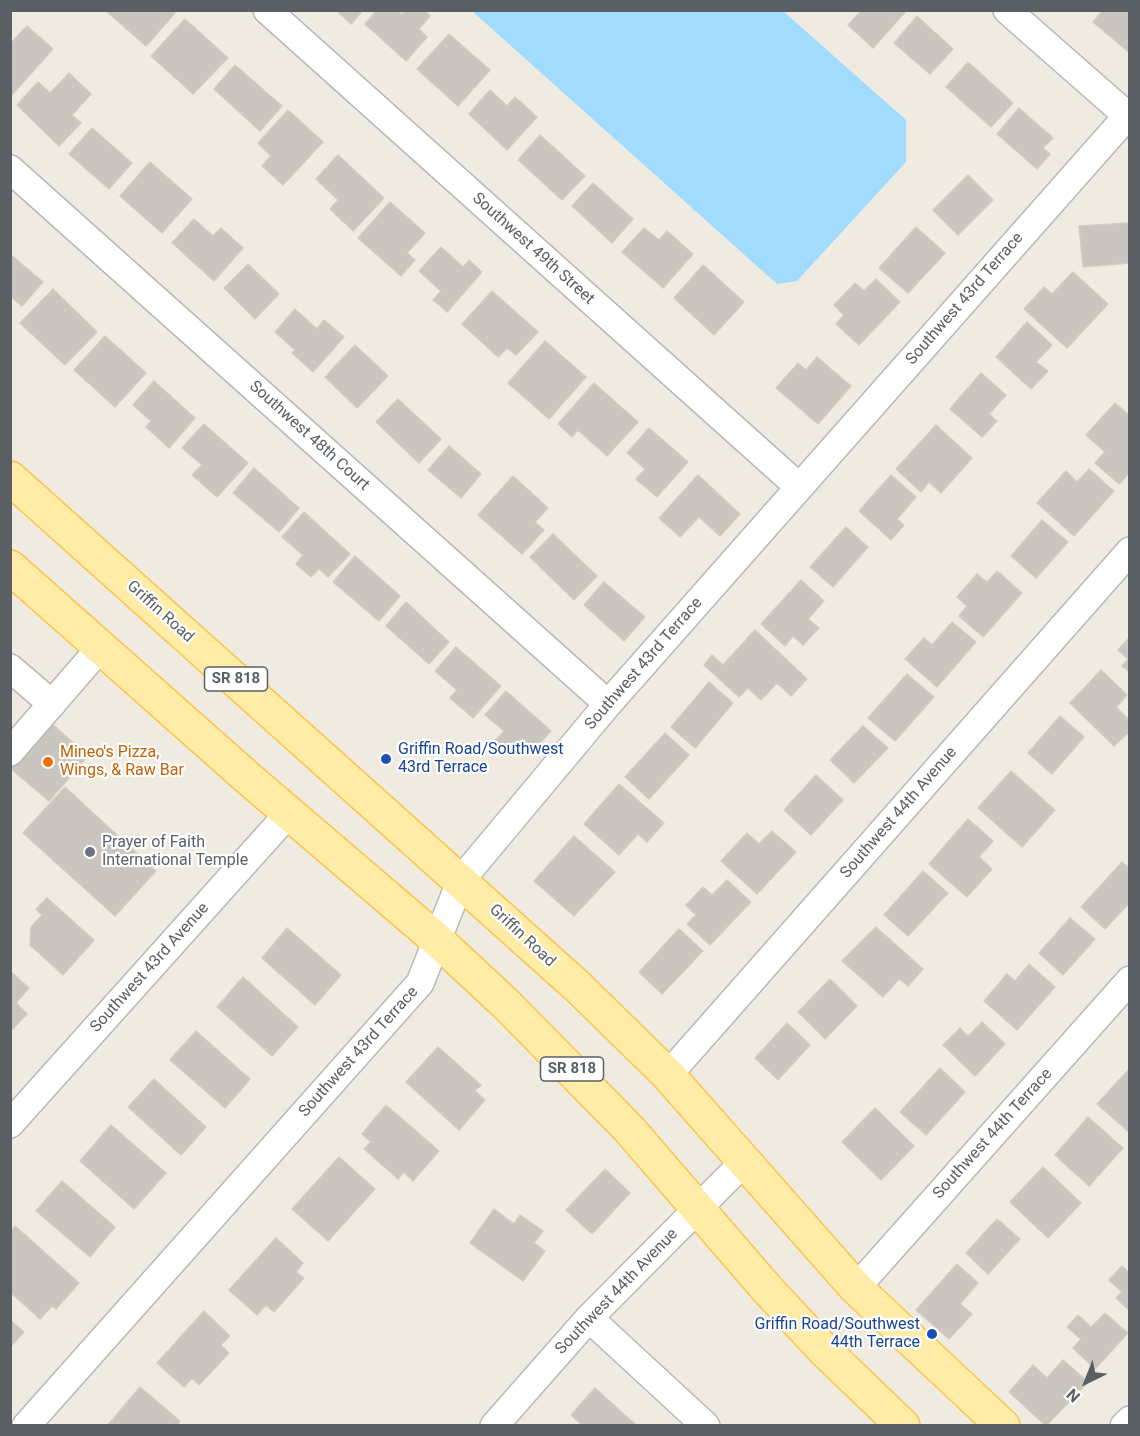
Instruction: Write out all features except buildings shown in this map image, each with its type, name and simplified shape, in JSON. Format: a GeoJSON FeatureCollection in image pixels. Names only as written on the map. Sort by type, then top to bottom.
{"type":"FeatureCollection","features":[{"type":"Feature","properties":{"kind":"main road","name":"Griffin Road"},"geometry":{"type":"LineString","coordinates":[[10,478],[577,986],[668,1075],[856,1288],[1003,1425]]}},
{"type":"Feature","properties":{"kind":"main road","name":"SR 818"},"geometry":{"type":"LineString","coordinates":[[13,574],[436,939],[570,1068],[629,1129],[697,1209],[824,1350],[903,1425]]}},
{"type":"Feature","properties":{"kind":"street","name":"Southwest 49th Street"},"geometry":{"type":"LineString","coordinates":[[267,10],[800,487]]}},
{"type":"Feature","properties":{"kind":"street"},"geometry":{"type":"LineString","coordinates":[[1007,10],[1129,116]]}},
{"type":"Feature","properties":{"kind":"street","name":"Southwest 43rd Terrace"},"geometry":{"type":"LineString","coordinates":[[26,1425],[420,983],[461,880],[608,704],[1129,116]]}},
{"type":"Feature","properties":{"kind":"street","name":"Southwest 48th Court"},"geometry":{"type":"LineString","coordinates":[[10,169],[608,704]]}},
{"type":"Feature","properties":{"kind":"street","name":"Southwest 44th Avenue"},"geometry":{"type":"LineString","coordinates":[[668,1075],[1130,551]]}},
{"type":"Feature","properties":{"kind":"street"},"geometry":{"type":"LineString","coordinates":[[10,752],[100,647]]}},
{"type":"Feature","properties":{"kind":"street"},"geometry":{"type":"LineString","coordinates":[[10,668],[52,704]]}},
{"type":"Feature","properties":{"kind":"street","name":"Southwest 43rd Avenue"},"geometry":{"type":"LineString","coordinates":[[10,1124],[289,813]]}},
{"type":"Feature","properties":{"kind":"street","name":"Southwest 44th Terrace"},"geometry":{"type":"LineString","coordinates":[[856,1288],[1130,980]]}},
{"type":"Feature","properties":{"kind":"street","name":"Southwest 44th Avenue"},"geometry":{"type":"LineString","coordinates":[[494,1425],[589,1318],[744,1162]]}},
{"type":"Feature","properties":{"kind":"street"},"geometry":{"type":"LineString","coordinates":[[589,1318],[706,1425]]}},
{"type":"Feature","properties":{"kind":"street"},"geometry":{"type":"LineString","coordinates":[[1124,1425],[1130,1420]]}},
{"type":"Feature","properties":{"kind":"water"},"geometry":{"type":"Polygon","coordinates":[[[472,11],[783,11],[906,120],[906,162],[797,281],[777,284],[472,11]]]}},
{"type":"Feature","properties":{"kind":"place","name":"Griffin Road/Southwest 43rd Terrace"},"geometry":{"type":"Point","coordinates":[386,759]}},
{"type":"Feature","properties":{"kind":"place","name":"Mineo's Pizza, Wings, & Raw Bar"},"geometry":{"type":"Point","coordinates":[48,762]}},
{"type":"Feature","properties":{"kind":"place","name":"Prayer of Faith International Temple"},"geometry":{"type":"Point","coordinates":[90,852]}},
{"type":"Feature","properties":{"kind":"place","name":"Griffin Road/Southwest 44th Terrace"},"geometry":{"type":"Point","coordinates":[932,1334]}}]}
